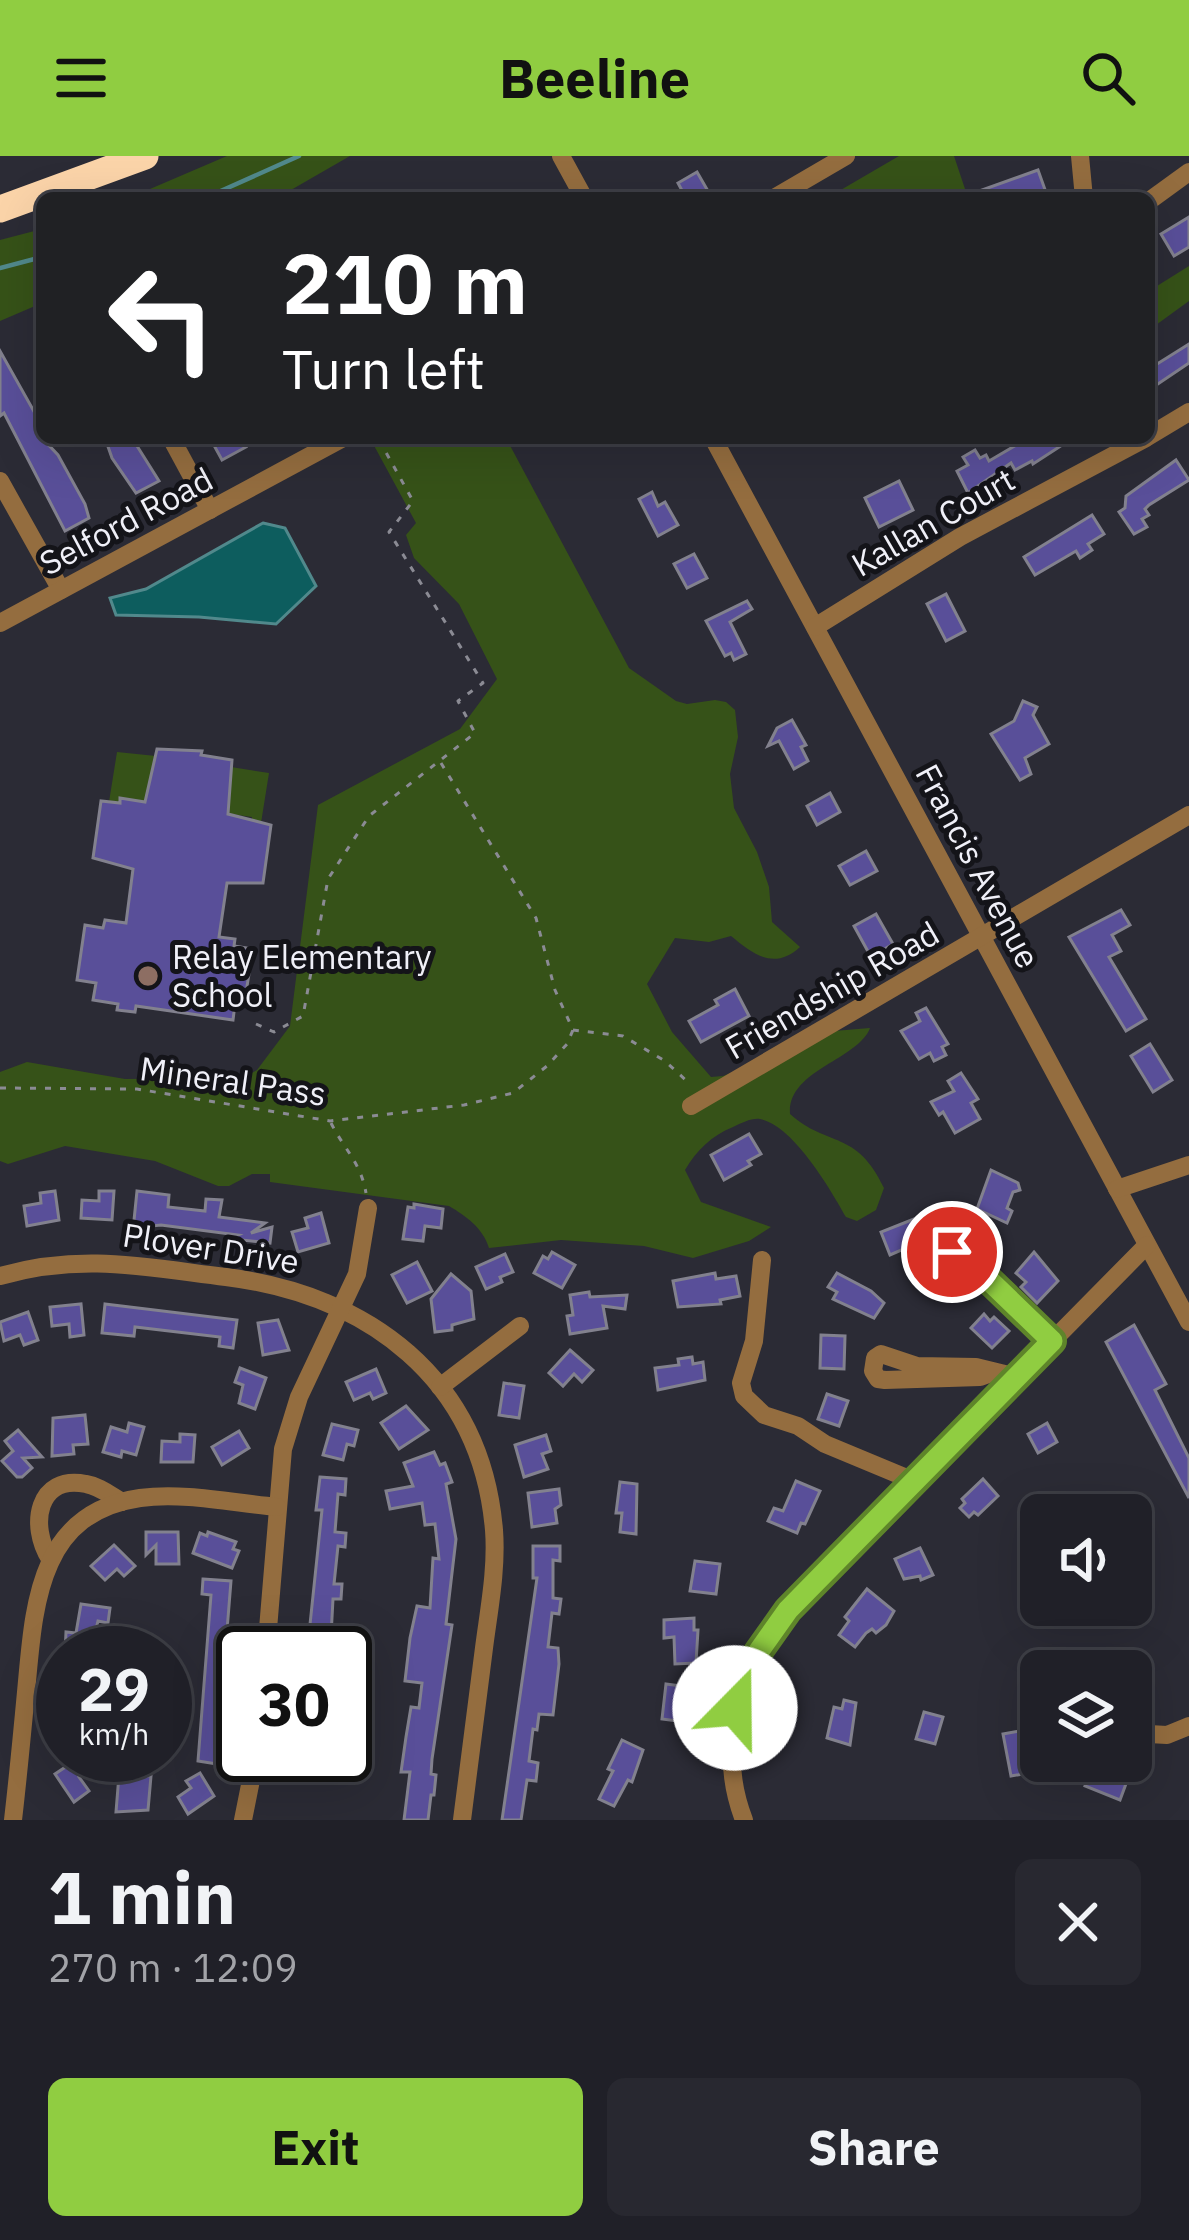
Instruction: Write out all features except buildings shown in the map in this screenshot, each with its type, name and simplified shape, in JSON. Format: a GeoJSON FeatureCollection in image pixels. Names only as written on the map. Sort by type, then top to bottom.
{"type":"FeatureCollection","features":[{"type":"Feature","properties":{"kind":"highway"},"geometry":{"type":"LineString","coordinates":[[47,192],[146,156]]}},
{"type":"Feature","properties":{"kind":"highway"},"geometry":{"type":"LineString","coordinates":[[0,209],[36,196]]}},
{"type":"Feature","properties":{"kind":"street"},"geometry":{"type":"LineString","coordinates":[[561,156],[581,192]]}},
{"type":"Feature","properties":{"kind":"street"},"geometry":{"type":"LineString","coordinates":[[784,192],[846,156]]}},
{"type":"Feature","properties":{"kind":"street"},"geometry":{"type":"LineString","coordinates":[[1080,156],[1083,192]]}},
{"type":"Feature","properties":{"kind":"street"},"geometry":{"type":"LineString","coordinates":[[1155,197],[1189,172]]}},
{"type":"Feature","properties":{"kind":"street","name":"Kallan Court"},"geometry":{"type":"LineString","coordinates":[[1155,433],[1189,412]]}},
{"type":"Feature","properties":{"kind":"street"},"geometry":{"type":"LineString","coordinates":[[174,444],[210,510]]}},
{"type":"Feature","properties":{"kind":"street","name":"Selford Road"},"geometry":{"type":"LineString","coordinates":[[0,623],[332,444]]}},
{"type":"Feature","properties":{"kind":"street","name":"Francis Avenue"},"geometry":{"type":"LineString","coordinates":[[716,444],[1189,1322]]}},
{"type":"Feature","properties":{"kind":"street","name":"Kallan Court"},"geometry":{"type":"LineString","coordinates":[[815,627],[960,537],[1136,444]]}},
{"type":"Feature","properties":{"kind":"street"},"geometry":{"type":"LineString","coordinates":[[0,481],[61,590]]}},
{"type":"Feature","properties":{"kind":"street","name":"Friendship Road"},"geometry":{"type":"LineString","coordinates":[[695,1104],[1189,815]]}},
{"type":"Feature","properties":{"kind":"street"},"geometry":{"type":"LineString","coordinates":[[1118,1190],[1189,1165]]}},
{"type":"Feature","properties":{"kind":"street"},"geometry":{"type":"LineString","coordinates":[[268,1626],[277,1507],[290,1421],[362,1257],[368,1208]]}},
{"type":"Feature","properties":{"kind":"street"},"geometry":{"type":"LineString","coordinates":[[744,1820],[734,1779],[732,1741],[735,1708],[754,1658],[788,1610],[1147,1245]]}},
{"type":"Feature","properties":{"kind":"street"},"geometry":{"type":"LineString","coordinates":[[939,1253],[966,1258],[1052,1341]]}},
{"type":"Feature","properties":{"kind":"street"},"geometry":{"type":"LineString","coordinates":[[762,1260],[754,1341],[741,1383],[744,1396],[764,1415],[798,1426],[825,1444],[914,1481]]}},
{"type":"Feature","properties":{"kind":"street","name":"Plover Drive"},"geometry":{"type":"LineString","coordinates":[[0,1276],[65,1261],[100,1261],[274,1284],[343,1307],[416,1359],[440,1387],[478,1460],[495,1534],[462,1820]]}},
{"type":"Feature","properties":{"kind":"street"},"geometry":{"type":"LineString","coordinates":[[440,1387],[520,1326]]}},
{"type":"Feature","properties":{"kind":"street"},"geometry":{"type":"LineString","coordinates":[[994,1372],[980,1377],[885,1380],[873,1371],[875,1358],[881,1354],[917,1366],[956,1366],[994,1372],[1017,1377]]}},
{"type":"Feature","properties":{"kind":"street"},"geometry":{"type":"LineString","coordinates":[[50,1558],[36,1527],[38,1513],[53,1489],[90,1484],[122,1502]]}},
{"type":"Feature","properties":{"kind":"street"},"geometry":{"type":"LineString","coordinates":[[14,1820],[34,1612],[50,1558],[81,1522],[122,1502],[164,1497],[277,1507]]}},
{"type":"Feature","properties":{"kind":"street"},"geometry":{"type":"LineString","coordinates":[[1152,1734],[1167,1735],[1189,1726]]}},
{"type":"Feature","properties":{"kind":"street"},"geometry":{"type":"LineString","coordinates":[[243,1820],[251,1782]]}},
{"type":"Feature","properties":{"kind":"path"},"geometry":{"type":"LineString","coordinates":[[256,1024],[274,1032],[303,1016],[328,879],[369,816],[475,733],[458,701],[483,683],[388,532],[413,501],[381,444]]}},
{"type":"Feature","properties":{"kind":"path"},"geometry":{"type":"LineString","coordinates":[[441,763],[536,918],[555,990],[573,1030],[622,1036],[686,1077],[695,1104]]}},
{"type":"Feature","properties":{"kind":"path","name":"Mineral Pass"},"geometry":{"type":"LineString","coordinates":[[0,1088],[137,1089],[330,1121],[464,1105],[513,1093],[547,1066],[573,1030]]}},
{"type":"Feature","properties":{"kind":"path"},"geometry":{"type":"LineString","coordinates":[[330,1121],[362,1168],[368,1208]]}},
{"type":"Feature","properties":{"kind":"shaded area"},"geometry":{"type":"Polygon","coordinates":[[[227,156],[350,156],[287,192],[143,192],[227,156]]]}},
{"type":"Feature","properties":{"kind":"shaded area"},"geometry":{"type":"Polygon","coordinates":[[[899,156],[954,156],[966,192],[837,192],[899,156]]]}},
{"type":"Feature","properties":{"kind":"shaded area"},"geometry":{"type":"Polygon","coordinates":[[[36,231],[36,306],[0,321],[0,240],[36,231]]]}},
{"type":"Feature","properties":{"kind":"shaded area"},"geometry":{"type":"Polygon","coordinates":[[[1189,266],[1189,301],[1155,326],[1155,287],[1189,266]]]}},
{"type":"Feature","properties":{"kind":"shaded area"},"geometry":{"type":"Polygon","coordinates":[[[373,444],[509,444],[629,668],[676,701],[715,700],[735,710],[738,737],[730,774],[734,808],[769,887],[772,922],[800,947],[773,959],[756,954],[731,936],[709,942],[675,938],[647,984],[672,1032],[711,1077],[834,1031],[870,1028],[852,1049],[800,1086],[790,1114],[863,1156],[884,1188],[876,1210],[857,1221],[846,1217],[798,1146],[760,1119],[718,1135],[685,1170],[701,1202],[771,1227],[749,1241],[693,1258],[644,1246],[561,1240],[489,1248],[468,1218],[449,1206],[270,1182],[270,1174],[252,1174],[229,1186],[218,1186],[155,1161],[65,1146],[8,1164],[0,1161],[0,1072],[27,1062],[125,1079],[247,1076],[257,1070],[290,1026],[318,805],[460,729],[497,679],[459,604],[414,558],[406,535],[416,523],[373,444]]]}},
{"type":"Feature","properties":{"kind":"shaded area"},"geometry":{"type":"Polygon","coordinates":[[[263,523],[285,528],[316,586],[276,624],[116,615],[110,598],[146,589],[263,523]]]}},
{"type":"Feature","properties":{"kind":"shaded area"},"geometry":{"type":"Polygon","coordinates":[[[117,752],[156,756],[147,789],[156,809],[142,801],[121,798],[120,804],[109,802],[117,752]]]}},
{"type":"Feature","properties":{"kind":"shaded area"},"geometry":{"type":"Polygon","coordinates":[[[231,767],[269,773],[261,823],[231,814],[229,819],[218,800],[230,801],[231,767]]]}},
{"type":"Feature","properties":{"kind":"waterway"},"geometry":{"type":"LineString","coordinates":[[218,192],[299,156]]}},
{"type":"Feature","properties":{"kind":"waterway"},"geometry":{"type":"LineString","coordinates":[[0,268],[36,259]]}},
{"type":"Feature","properties":{"kind":"place","name":"Relay Elementary School"},"geometry":{"type":"Point","coordinates":[148,976]}},
{"type":"Feature","properties":{"kind":"route"},"geometry":{"type":"LineString","coordinates":[[735,1708],[754,1658],[788,1610],[1052,1341],[966,1258],[952,1252]]}}]}
